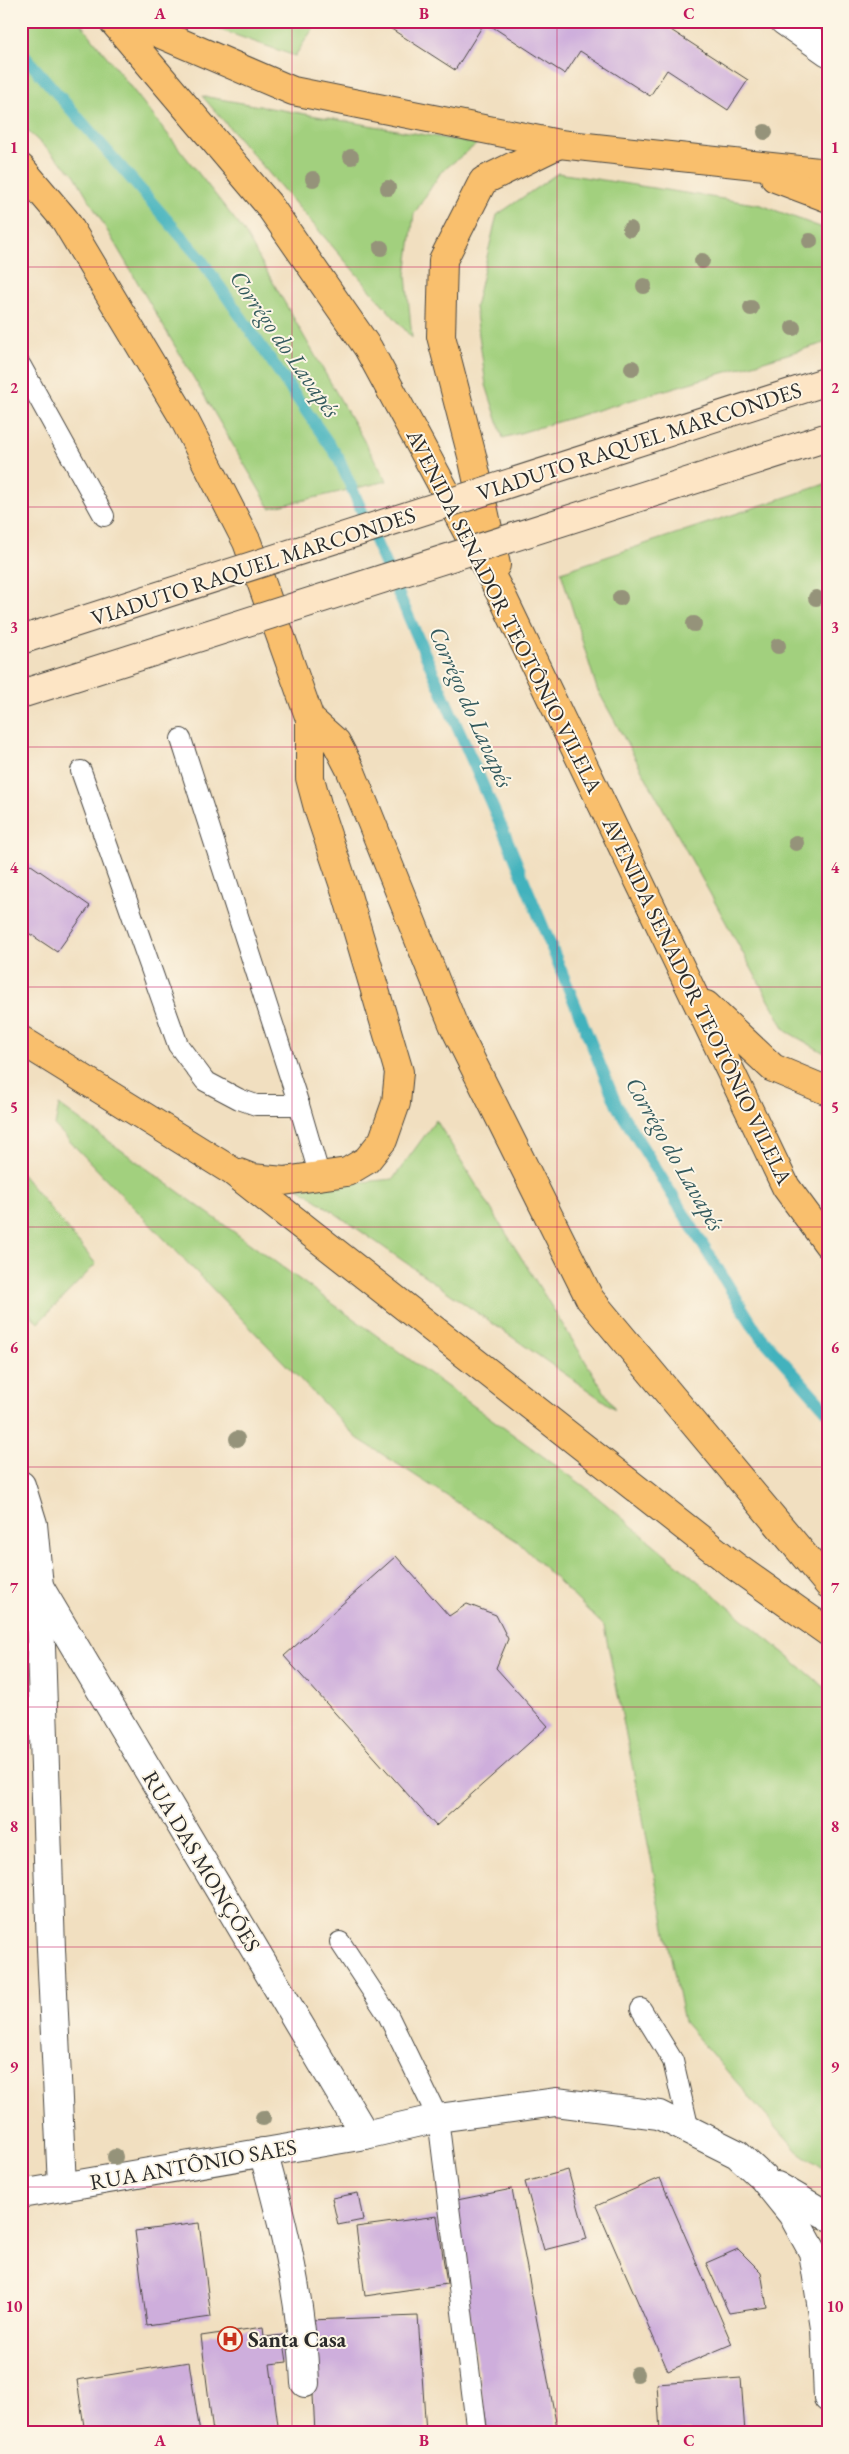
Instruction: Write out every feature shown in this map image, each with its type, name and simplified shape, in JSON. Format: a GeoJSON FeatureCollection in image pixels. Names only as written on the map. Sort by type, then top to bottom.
{"type":"FeatureCollection","features":[{"type":"Feature","properties":{"kind":"highway","name":"AVENIDA SENADOR TEOTÔNIO VILELA"},"geometry":{"type":"LineString","coordinates":[[113,21],[268,204],[368,348],[503,598],[695,994],[786,1187],[828,1244]]}},
{"type":"Feature","properties":{"kind":"highway"},"geometry":{"type":"LineString","coordinates":[[130,21],[293,91],[559,144],[828,173]]}},
{"type":"Feature","properties":{"kind":"highway"},"geometry":{"type":"LineString","coordinates":[[503,598],[472,456],[441,336],[443,260],[483,181],[559,144]]}},
{"type":"Feature","properties":{"kind":"highway"},"geometry":{"type":"LineString","coordinates":[[739,164],[828,198]]}},
{"type":"Feature","properties":{"kind":"highway"},"geometry":{"type":"LineString","coordinates":[[21,168],[65,220],[184,416],[247,542],[310,719],[310,778],[347,895],[399,1072],[396,1103],[383,1140],[367,1160],[347,1172],[284,1182],[268,1181],[232,1171]]}},
{"type":"Feature","properties":{"kind":"highway"},"geometry":{"type":"LineString","coordinates":[[310,719],[336,742],[350,769],[454,1024],[590,1299],[828,1584]]}},
{"type":"Feature","properties":{"kind":"highway"},"geometry":{"type":"LineString","coordinates":[[695,994],[773,1068],[828,1091]]}},
{"type":"Feature","properties":{"kind":"highway"},"geometry":{"type":"LineString","coordinates":[[21,1040],[232,1171],[736,1567],[828,1632]]}},
{"type":"Feature","properties":{"kind":"main road","name":"VIADUTO RAQUEL MARCONDES"},"geometry":{"type":"LineString","coordinates":[[21,640],[828,381]]}},
{"type":"Feature","properties":{"kind":"main road"},"geometry":{"type":"LineString","coordinates":[[21,694],[828,437]]}},
{"type":"Feature","properties":{"kind":"street"},"geometry":{"type":"LineString","coordinates":[[784,21],[828,52]]}},
{"type":"Feature","properties":{"kind":"street","name":"RUA DAS MONÇÕES"},"geometry":{"type":"LineString","coordinates":[[21,1485],[33,1524],[39,1586],[51,1939],[62,2186]]}},
{"type":"Feature","properties":{"kind":"street","name":"RUA DAS MONÇÕES"},"geometry":{"type":"LineString","coordinates":[[39,1586],[365,2135]]}},
{"type":"Feature","properties":{"kind":"street","name":"RUA ANTÔNIO SAES"},"geometry":{"type":"LineString","coordinates":[[21,2194],[365,2135],[438,2118],[556,2102],[659,2115],[737,2154],[763,2178]]}},
{"type":"Feature","properties":{"kind":"street"},"geometry":{"type":"LineString","coordinates":[[263,2152],[286,2235],[304,2346],[305,2383]]}},
{"type":"Feature","properties":{"kind":"street"},"geometry":{"type":"LineString","coordinates":[[763,2178],[828,2216]]}},
{"type":"Feature","properties":{"kind":"street"},"geometry":{"type":"LineString","coordinates":[[763,2178],[792,2214],[813,2252],[825,2328],[828,2398]]}},
{"type":"Feature","properties":{"kind":"lane"},"geometry":{"type":"LineString","coordinates":[[21,366],[104,516]]}},
{"type":"Feature","properties":{"kind":"lane"},"geometry":{"type":"LineString","coordinates":[[181,739],[299,1105],[320,1177]]}},
{"type":"Feature","properties":{"kind":"lane"},"geometry":{"type":"LineString","coordinates":[[81,771],[178,1045],[205,1081],[239,1099],[256,1105],[299,1105]]}},
{"type":"Feature","properties":{"kind":"lane"},"geometry":{"type":"LineString","coordinates":[[340,1942],[388,2015],[438,2118],[477,2433]]}},
{"type":"Feature","properties":{"kind":"lane"},"geometry":{"type":"LineString","coordinates":[[641,2009],[674,2061],[689,2130]]}},
{"type":"Feature","properties":{"kind":"green space"},"geometry":{"type":"Polygon","coordinates":[[[21,21],[77,21],[82,25],[243,230],[387,481],[270,508],[74,174],[21,125],[21,21]]]}},
{"type":"Feature","properties":{"kind":"green space"},"geometry":{"type":"Polygon","coordinates":[[[195,21],[318,21],[295,56],[195,21]]]}},
{"type":"Feature","properties":{"kind":"green space"},"geometry":{"type":"Polygon","coordinates":[[[202,96],[477,144],[441,172],[414,214],[406,275],[412,338],[202,96]]]}},
{"type":"Feature","properties":{"kind":"green space"},"geometry":{"type":"Polygon","coordinates":[[[558,173],[761,205],[828,230],[828,342],[503,438],[486,385],[475,307],[497,215],[558,173]]]}},
{"type":"Feature","properties":{"kind":"green space"},"geometry":{"type":"Polygon","coordinates":[[[828,483],[828,1055],[786,1031],[597,689],[561,572],[828,483]]]}},
{"type":"Feature","properties":{"kind":"green space"},"geometry":{"type":"Polygon","coordinates":[[[59,1105],[584,1486],[828,1690],[828,2172],[795,2149],[684,2022],[604,1626],[517,1541],[357,1438],[55,1126],[59,1105]]]}},
{"type":"Feature","properties":{"kind":"green space"},"geometry":{"type":"Polygon","coordinates":[[[436,1120],[615,1409],[299,1188],[393,1179],[436,1120]]]}},
{"type":"Feature","properties":{"kind":"green space"},"geometry":{"type":"Polygon","coordinates":[[[21,1173],[96,1264],[38,1323],[21,1303],[21,1173]]]}},
{"type":"Feature","properties":{"kind":"building"},"geometry":{"type":"Polygon","coordinates":[[[379,21],[657,21],[748,80],[728,110],[667,70],[650,96],[580,51],[565,74],[485,22],[455,70],[379,21]]]}},
{"type":"Feature","properties":{"kind":"building"},"geometry":{"type":"Polygon","coordinates":[[[21,858],[90,906],[57,952],[21,928],[21,858]]]}},
{"type":"Feature","properties":{"kind":"building"},"geometry":{"type":"Polygon","coordinates":[[[396,1556],[449,1616],[467,1604],[496,1615],[508,1639],[496,1668],[548,1726],[436,1826],[284,1656],[396,1556]]]}},
{"type":"Feature","properties":{"kind":"building"},"geometry":{"type":"Polygon","coordinates":[[[568,2170],[587,2239],[544,2250],[525,2182],[568,2170]]]}},
{"type":"Feature","properties":{"kind":"building"},"geometry":{"type":"Polygon","coordinates":[[[660,2178],[732,2344],[668,2371],[596,2206],[660,2178]]]}},
{"type":"Feature","properties":{"kind":"building"},"geometry":{"type":"Polygon","coordinates":[[[512,2189],[558,2433],[488,2433],[452,2201],[512,2189]]]}},
{"type":"Feature","properties":{"kind":"building"},"geometry":{"type":"Polygon","coordinates":[[[358,2193],[363,2220],[338,2225],[332,2198],[358,2193]]]}},
{"type":"Feature","properties":{"kind":"building"},"geometry":{"type":"Polygon","coordinates":[[[437,2216],[447,2284],[365,2296],[356,2227],[437,2216]]]}},
{"type":"Feature","properties":{"kind":"building"},"geometry":{"type":"Polygon","coordinates":[[[199,2223],[211,2317],[147,2326],[135,2231],[199,2223]]]}},
{"type":"Feature","properties":{"kind":"building"},"geometry":{"type":"Polygon","coordinates":[[[738,2249],[761,2272],[767,2307],[729,2313],[706,2263],[738,2249]]]}},
{"type":"Feature","properties":{"kind":"building"},"geometry":{"type":"Polygon","coordinates":[[[418,2316],[426,2433],[315,2433],[309,2320],[418,2316]]]}},
{"type":"Feature","properties":{"kind":"building"},"geometry":{"type":"Polygon","coordinates":[[[263,2327],[264,2337],[283,2335],[287,2362],[270,2364],[279,2433],[213,2433],[201,2336],[263,2327]]]}},
{"type":"Feature","properties":{"kind":"building"},"geometry":{"type":"Polygon","coordinates":[[[189,2362],[200,2433],[85,2433],[77,2380],[189,2362]]]}},
{"type":"Feature","properties":{"kind":"building"},"geometry":{"type":"Polygon","coordinates":[[[741,2378],[745,2433],[691,2433],[690,2430],[660,2432],[657,2384],[741,2378]]]}},
{"type":"Feature","properties":{"kind":"waterway","name":"Corrégo do Lavapés"},"geometry":{"type":"LineString","coordinates":[[21,52],[200,258],[338,457],[509,844],[617,1106],[757,1332],[828,1412]]}},
{"type":"Feature","properties":{"kind":"place","name":"Santa Casa"},"geometry":{"type":"Point","coordinates":[230,2339]}}]}
